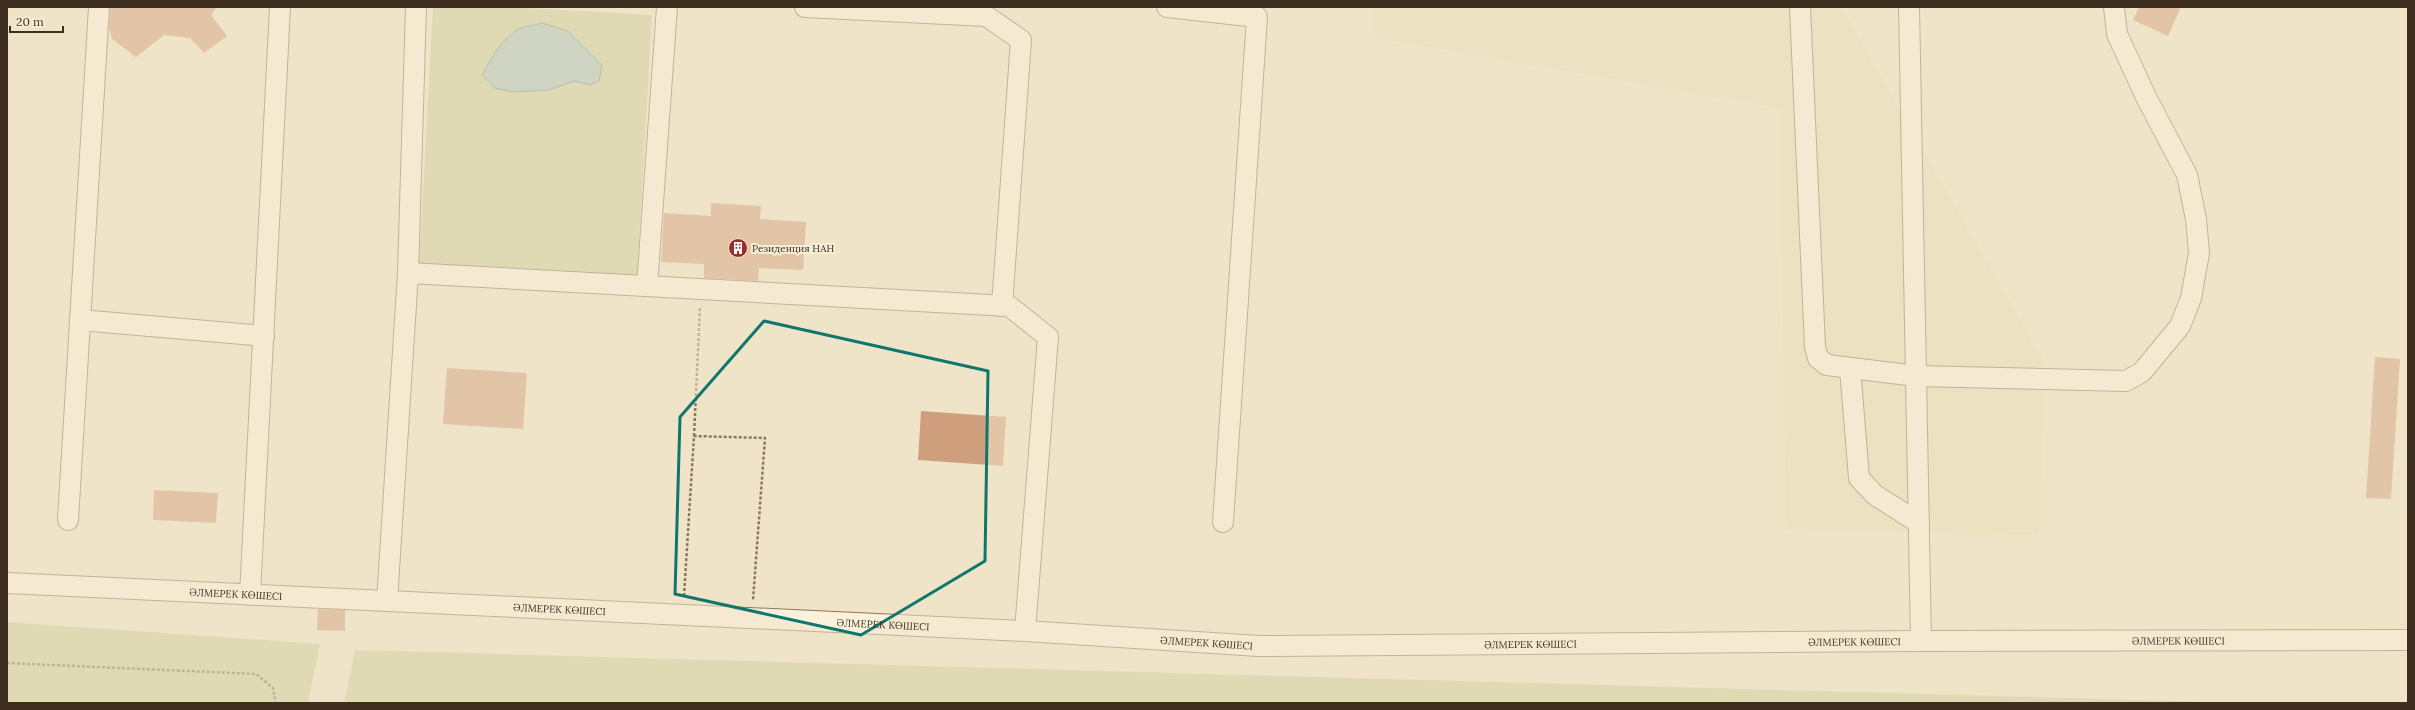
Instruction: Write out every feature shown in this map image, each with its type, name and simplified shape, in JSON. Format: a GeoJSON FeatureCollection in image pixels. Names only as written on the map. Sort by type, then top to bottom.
{"type":"FeatureCollection","features":[{"type":"Feature","properties":{"kind":"street"},"geometry":{"type":"LineString","coordinates":[[68,520],[99,7]]}},
{"type":"Feature","properties":{"kind":"street"},"geometry":{"type":"LineString","coordinates":[[250,595],[280,7]]}},
{"type":"Feature","properties":{"kind":"street"},"geometry":{"type":"LineString","coordinates":[[387,601],[408,273],[416,7]]}},
{"type":"Feature","properties":{"kind":"street"},"geometry":{"type":"LineString","coordinates":[[647,286],[667,7]]}},
{"type":"Feature","properties":{"kind":"street"},"geometry":{"type":"LineString","coordinates":[[805,7],[986,16],[1021,40],[1002,306]]}},
{"type":"Feature","properties":{"kind":"street"},"geometry":{"type":"LineString","coordinates":[[1168,7],[1257,12],[1223,522]]}},
{"type":"Feature","properties":{"kind":"street"},"geometry":{"type":"LineString","coordinates":[[1800,7],[1815,347],[1818,358],[1827,365],[1916,376],[2126,381],[2142,372],[2180,326],[2191,298],[2199,253],[2196,219],[2187,175],[2146,97],[2118,34],[2114,7]]}},
{"type":"Feature","properties":{"kind":"street"},"geometry":{"type":"LineString","coordinates":[[1909,7],[1921,641]]}},
{"type":"Feature","properties":{"kind":"street"},"geometry":{"type":"LineString","coordinates":[[408,273],[1009,306],[1048,337],[1025,631]]}},
{"type":"Feature","properties":{"kind":"street"},"geometry":{"type":"LineString","coordinates":[[80,320],[264,336]]}},
{"type":"Feature","properties":{"kind":"street"},"geometry":{"type":"LineString","coordinates":[[1850,368],[1859,478],[1874,495],[1919,523]]}},
{"type":"Feature","properties":{"kind":"street","name":"ӘЛМЕРЕК КӨШЕСІ"},"geometry":{"type":"LineString","coordinates":[[7,584],[1025,631],[1259,646],[1921,641],[2408,640]]}},
{"type":"Feature","properties":{"kind":"path"},"geometry":{"type":"LineString","coordinates":[[683,615],[701,289]]}},
{"type":"Feature","properties":{"kind":"path"},"geometry":{"type":"LineString","coordinates":[[694,436],[766,438],[752,618]]}},
{"type":"Feature","properties":{"kind":"path"},"geometry":{"type":"LineString","coordinates":[[7,663],[256,674],[273,688],[276,703]]}},
{"type":"Feature","properties":{"kind":"highlighted area"},"geometry":{"type":"Polygon","coordinates":[[[764,321],[988,371],[985,561],[861,635],[675,594],[680,417],[764,321]]]}},
{"type":"Feature","properties":{"kind":"shaded area"},"geometry":{"type":"Polygon","coordinates":[[[1374,7],[1841,7],[2044,362],[2039,535],[1786,530],[1780,108],[1372,37],[1374,7]]]}},
{"type":"Feature","properties":{"kind":"green space"},"geometry":{"type":"Polygon","coordinates":[[[433,7],[512,7],[652,15],[637,277],[419,265],[433,7]]]}},
{"type":"Feature","properties":{"kind":"green space"},"geometry":{"type":"Polygon","coordinates":[[[7,622],[320,644],[308,703],[7,703],[7,622]]]}},
{"type":"Feature","properties":{"kind":"green space"},"geometry":{"type":"Polygon","coordinates":[[[355,650],[2246,703],[344,703],[355,650]]]}},
{"type":"Feature","properties":{"kind":"water"},"geometry":{"type":"Polygon","coordinates":[[[542,23],[568,31],[602,65],[599,81],[590,85],[574,81],[549,90],[514,92],[495,88],[482,75],[498,48],[509,36],[521,28],[542,23]]]}},
{"type":"Feature","properties":{"kind":"building"},"geometry":{"type":"Polygon","coordinates":[[[110,7],[217,7],[211,15],[227,36],[204,53],[190,38],[164,35],[136,57],[112,39],[109,27],[110,7]]]}},
{"type":"Feature","properties":{"kind":"building"},"geometry":{"type":"Polygon","coordinates":[[[2139,7],[2181,7],[2168,36],[2133,20],[2139,7]]]}},
{"type":"Feature","properties":{"kind":"building","name":"Резиденция НАН"},"geometry":{"type":"Polygon","coordinates":[[[711,203],[761,206],[760,219],[806,222],[803,270],[759,268],[758,281],[704,278],[704,264],[661,262],[664,213],[711,216],[711,203]]]}},
{"type":"Feature","properties":{"kind":"building"},"geometry":{"type":"Polygon","coordinates":[[[2375,357],[2400,359],[2391,499],[2366,498],[2375,357]]]}},
{"type":"Feature","properties":{"kind":"building"},"geometry":{"type":"Polygon","coordinates":[[[447,368],[527,373],[523,429],[443,424],[447,368]]]}},
{"type":"Feature","properties":{"kind":"building"},"geometry":{"type":"Polygon","coordinates":[[[921,411],[1006,417],[1003,466],[918,460],[921,411]]]}},
{"type":"Feature","properties":{"kind":"building"},"geometry":{"type":"Polygon","coordinates":[[[154,490],[218,493],[216,523],[153,520],[154,490]]]}},
{"type":"Feature","properties":{"kind":"building"},"geometry":{"type":"Polygon","coordinates":[[[318,609],[345,610],[345,631],[317,630],[318,609]]]}},
{"type":"Feature","properties":{"kind":"place","name":"Резиденция НАН"},"geometry":{"type":"Point","coordinates":[738,248]}}]}
